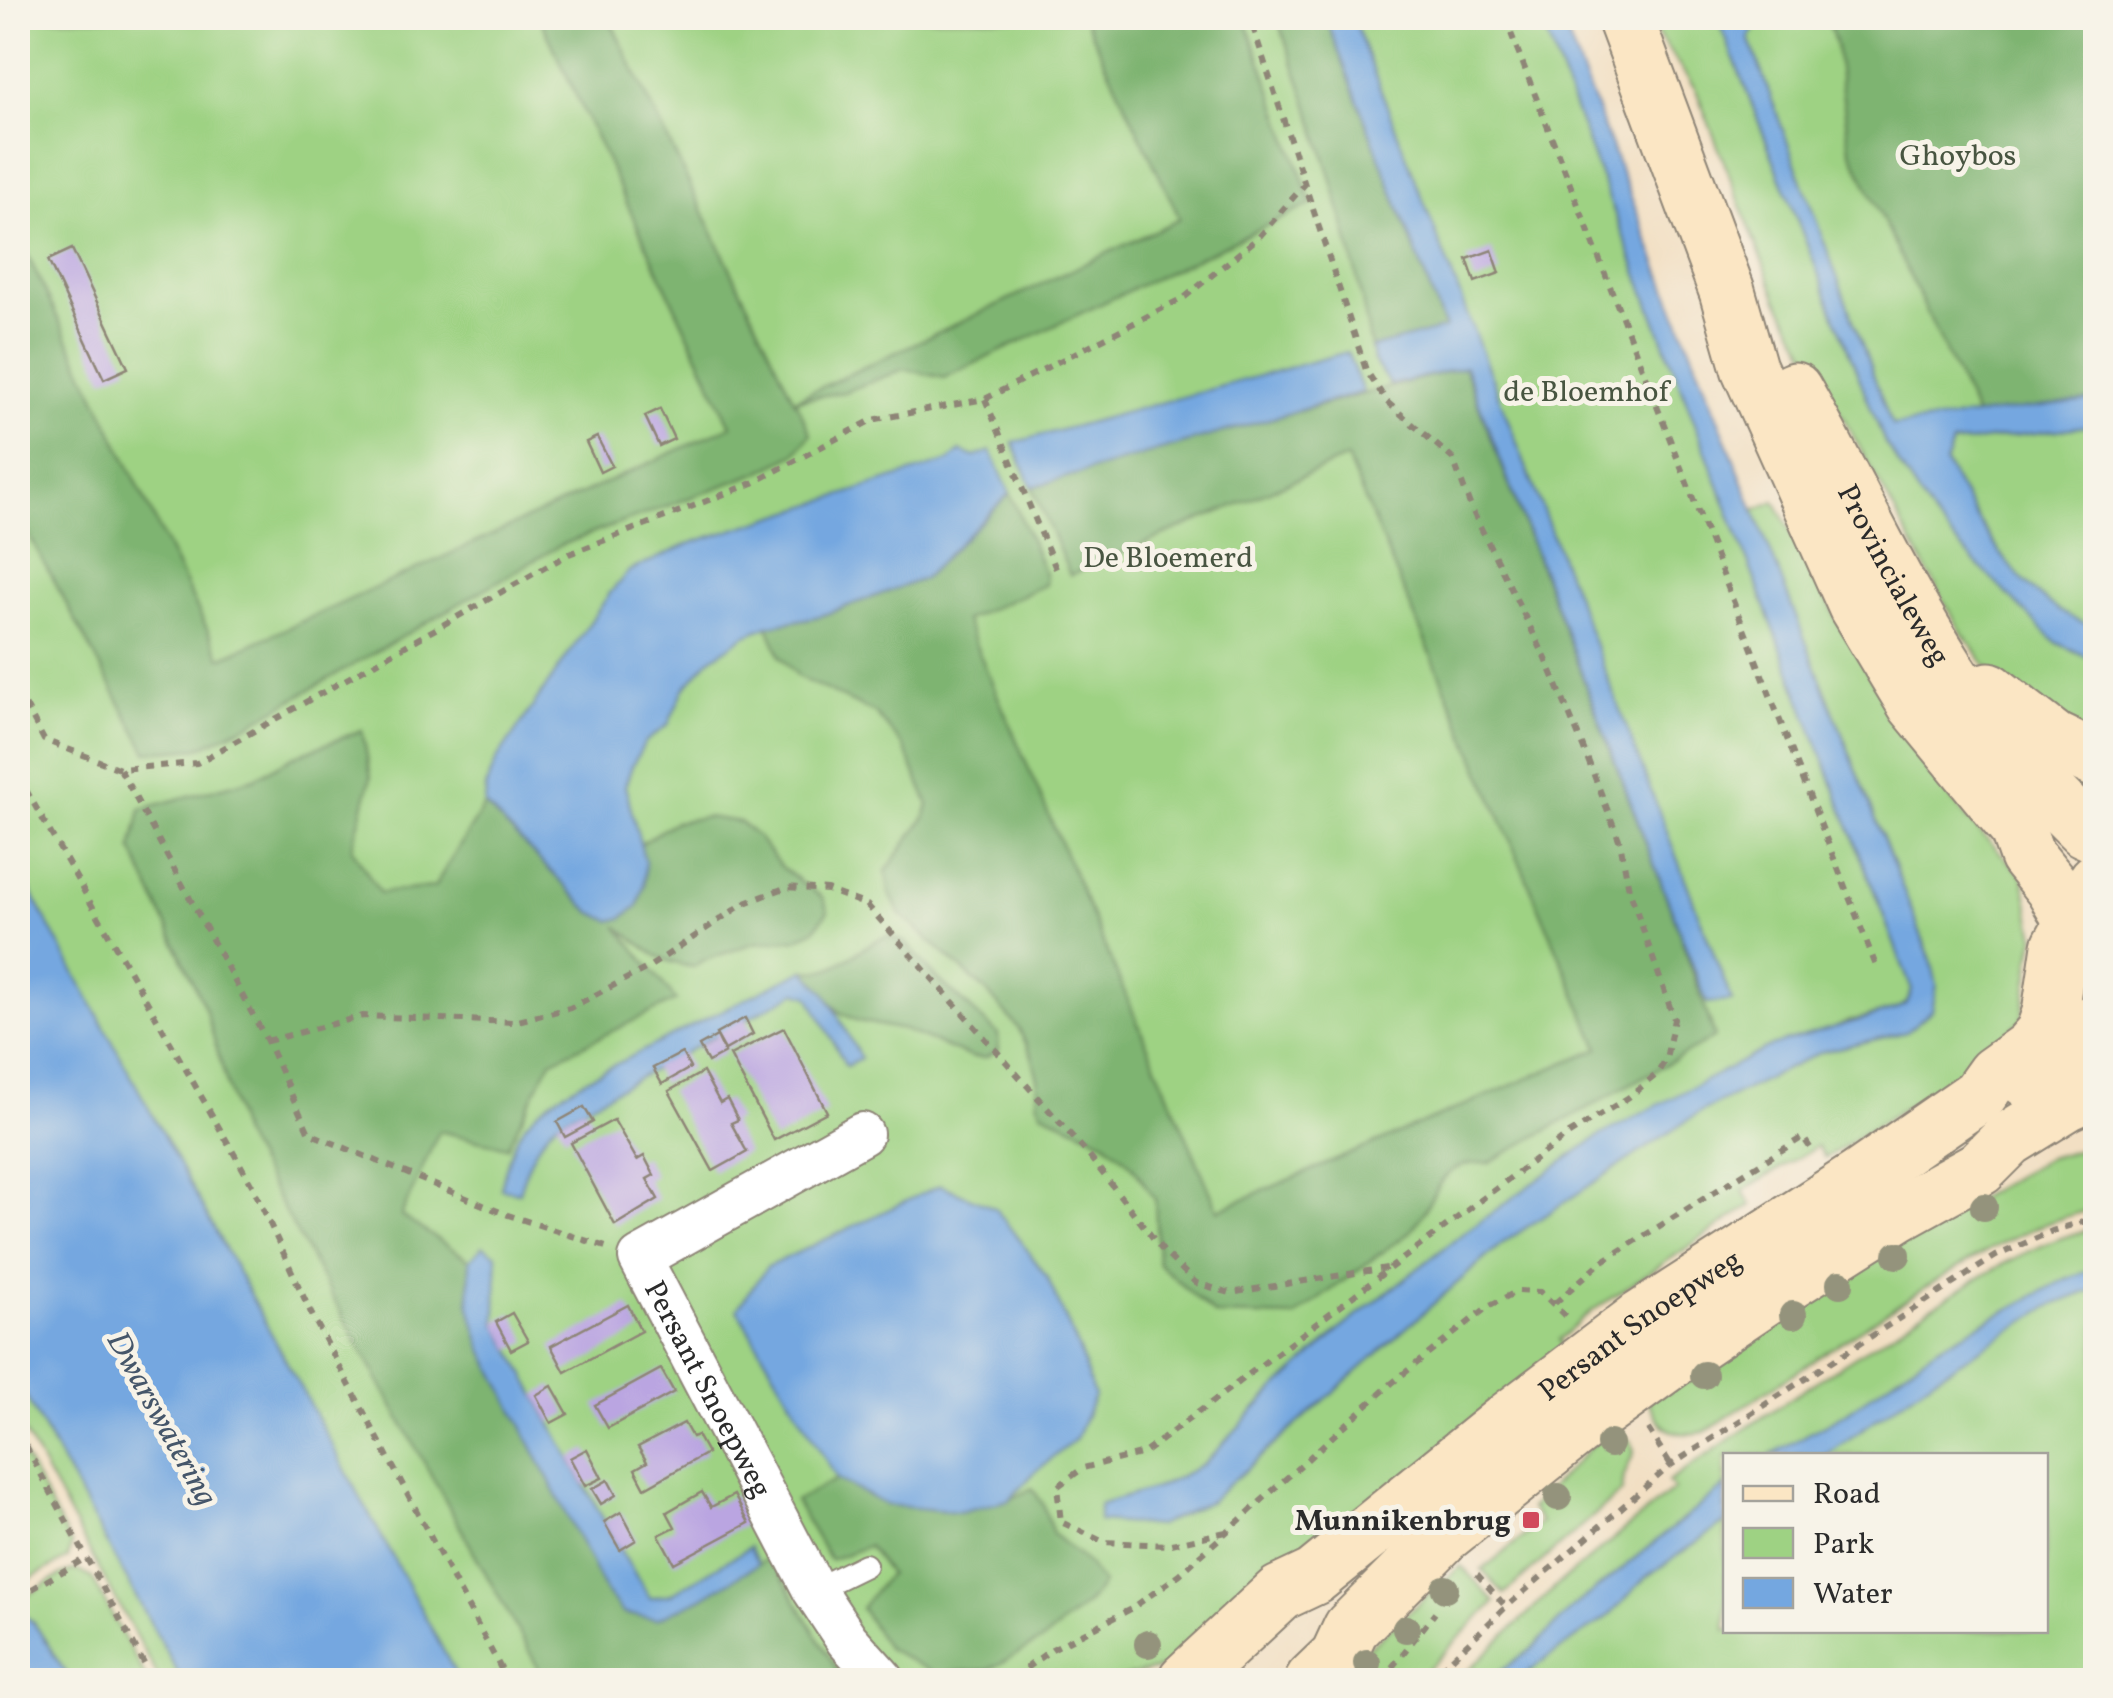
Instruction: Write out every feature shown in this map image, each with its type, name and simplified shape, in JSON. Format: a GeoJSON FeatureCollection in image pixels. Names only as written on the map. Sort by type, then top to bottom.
{"type":"FeatureCollection","features":[{"type":"Feature","properties":{"kind":"main road","name":"Provincialeweg"},"geometry":{"type":"LineString","coordinates":[[1625,18],[1727,291],[1749,368],[1856,606],[1914,704],[2017,828],[2043,840],[2091,893]]}},
{"type":"Feature","properties":{"kind":"main road","name":"Provincialeweg"},"geometry":{"type":"LineString","coordinates":[[1727,291],[1791,386],[1932,644],[1981,717],[2030,776],[2086,830],[2091,893]]}},
{"type":"Feature","properties":{"kind":"main road"},"geometry":{"type":"LineString","coordinates":[[1932,644],[2031,725],[2096,760]]}},
{"type":"Feature","properties":{"kind":"main road"},"geometry":{"type":"LineString","coordinates":[[2091,893],[2087,990],[2094,1027]]}},
{"type":"Feature","properties":{"kind":"main road","name":"Persant Snoepweg"},"geometry":{"type":"LineString","coordinates":[[1186,1680],[1280,1593],[1314,1577],[1505,1422],[1642,1318],[1980,1095],[1994,1074],[2036,1043],[2050,1013],[2060,946],[2091,893]]}},
{"type":"Feature","properties":{"kind":"main road","name":"Persant Snoepweg"},"geometry":{"type":"LineString","coordinates":[[1980,1095],[2014,1088],[2061,1058],[2094,1027]]}},
{"type":"Feature","properties":{"kind":"main road","name":"Persant Snoepweg"},"geometry":{"type":"LineString","coordinates":[[1313,1680],[1338,1656],[1351,1628],[1444,1535],[1589,1420],[1768,1296],[1897,1214],[1980,1168],[2009,1139],[2096,1090]]}},
{"type":"Feature","properties":{"kind":"main road","name":"Persant Snoepweg"},"geometry":{"type":"LineString","coordinates":[[1980,1168],[2022,1161],[2062,1137],[2096,1124]]}},
{"type":"Feature","properties":{"kind":"main road","name":"Persant Snoepweg"},"geometry":{"type":"LineString","coordinates":[[1226,1680],[1297,1610],[1314,1577]]}},
{"type":"Feature","properties":{"kind":"main road","name":"Persant Snoepweg"},"geometry":{"type":"LineString","coordinates":[[1282,1680],[1320,1640],[1351,1628]]}},
{"type":"Feature","properties":{"kind":"street","name":"Persant Snoepweg"},"geometry":{"type":"LineString","coordinates":[[862,1134],[640,1258],[814,1590],[847,1640],[884,1680]]}},
{"type":"Feature","properties":{"kind":"lane"},"geometry":{"type":"LineString","coordinates":[[814,1590],[865,1565]]}},
{"type":"Feature","properties":{"kind":"path"},"geometry":{"type":"LineString","coordinates":[[1226,1532],[1167,1544],[1104,1542],[1060,1522],[1057,1487],[1083,1468],[1144,1453],[1566,1136],[1629,1097],[1657,1074],[1666,1059],[1674,1019],[1628,888],[1620,842],[1546,659],[1472,510],[1453,460],[1388,402],[1366,370],[1250,18]]}},
{"type":"Feature","properties":{"kind":"path"},"geometry":{"type":"LineString","coordinates":[[1504,18],[1878,971]]}},
{"type":"Feature","properties":{"kind":"path"},"geometry":{"type":"LineString","coordinates":[[18,691],[44,740],[120,769],[196,763],[569,554],[752,483],[872,420],[985,399],[1185,297],[1259,238],[1305,184]]}},
{"type":"Feature","properties":{"kind":"path"},"geometry":{"type":"LineString","coordinates":[[985,399],[1058,576]]}},
{"type":"Feature","properties":{"kind":"path"},"geometry":{"type":"LineString","coordinates":[[120,769],[267,1041],[309,1133],[505,1214],[640,1258]]}},
{"type":"Feature","properties":{"kind":"path"},"geometry":{"type":"LineString","coordinates":[[18,776],[252,1185],[312,1314],[507,1680]]}},
{"type":"Feature","properties":{"kind":"path"},"geometry":{"type":"LineString","coordinates":[[267,1041],[364,1016],[514,1022],[570,1008],[649,967],[743,904],[787,888],[827,890],[868,905],[1086,1152],[1164,1252],[1196,1283],[1230,1293],[1395,1266]]}},
{"type":"Feature","properties":{"kind":"path"},"geometry":{"type":"LineString","coordinates":[[1016,1680],[1052,1649],[1131,1609],[1180,1574],[1392,1384],[1490,1306],[1518,1291],[1540,1292],[1555,1302],[1600,1263],[1803,1138],[1811,1149]]}},
{"type":"Feature","properties":{"kind":"path"},"geometry":{"type":"LineString","coordinates":[[1429,1680],[1506,1607],[1671,1465],[1996,1256],[2052,1230],[2096,1218]]}},
{"type":"Feature","properties":{"kind":"path","name":"Persant Snoepweg"},"geometry":{"type":"LineString","coordinates":[[1555,1302],[1572,1325]]}},
{"type":"Feature","properties":{"kind":"path"},"geometry":{"type":"LineString","coordinates":[[1648,1429],[1671,1465]]}},
{"type":"Feature","properties":{"kind":"path"},"geometry":{"type":"LineString","coordinates":[[18,1432],[153,1680]]}},
{"type":"Feature","properties":{"kind":"path"},"geometry":{"type":"LineString","coordinates":[[20,1595],[86,1558]]}},
{"type":"Feature","properties":{"kind":"path"},"geometry":{"type":"LineString","coordinates":[[1477,1574],[1506,1607]]}},
{"type":"Feature","properties":{"kind":"path"},"geometry":{"type":"LineString","coordinates":[[1382,1680],[1442,1603]]}},
{"type":"Feature","properties":{"kind":"green space","name":"De Bloemerd"},"geometry":{"type":"Polygon","coordinates":[[[18,18],[1540,18],[1912,990],[1907,1003],[1893,1010],[1846,1022],[1599,1136],[1461,1235],[1343,1327],[1266,1398],[1204,1464],[1159,1487],[1100,1505],[1210,1501],[1500,1245],[1700,1112],[1821,1052],[1906,1032],[1931,960],[1754,510],[1775,501],[1840,624],[1917,756],[1967,818],[2023,876],[2035,936],[2022,1020],[1966,1069],[1825,1158],[1817,1146],[1743,1191],[1751,1205],[1592,1311],[1559,1340],[1565,1351],[1179,1664],[1112,1680],[457,1680],[18,869],[18,18]]]}},
{"type":"Feature","properties":{"kind":"green space"},"geometry":{"type":"Polygon","coordinates":[[[540,18],[609,18],[794,400],[1180,219],[1084,18],[1245,18],[1312,204],[944,378],[904,369],[844,392],[795,400],[811,434],[795,454],[757,473],[561,545],[252,723],[199,748],[147,752],[18,515],[18,235],[221,658],[731,426],[540,18]]]}},
{"type":"Feature","properties":{"kind":"green space"},"geometry":{"type":"Polygon","coordinates":[[[1277,18],[1326,18],[1445,329],[1371,348],[1332,180],[1277,18]]]}},
{"type":"Feature","properties":{"kind":"green space"},"geometry":{"type":"Polygon","coordinates":[[[1651,18],[1718,18],[1885,443],[1932,515],[2055,642],[2095,660],[2095,744],[1989,670],[1959,628],[1777,298],[1696,90],[1651,25],[1651,18]]]}},
{"type":"Feature","properties":{"kind":"green space","name":"Ghoybos"},"geometry":{"type":"Polygon","coordinates":[[[1759,18],[2095,18],[1964,390],[1976,416],[1892,427],[1750,44],[1750,30],[1759,18]]]}},
{"type":"Feature","properties":{"kind":"green space","name":"Ghoybos"},"geometry":{"type":"Polygon","coordinates":[[[2095,18],[2095,400],[1976,416],[1850,150],[1836,46],[1828,20],[2095,18]]]}},
{"type":"Feature","properties":{"kind":"green space"},"geometry":{"type":"Polygon","coordinates":[[[1464,367],[1674,917],[1715,1037],[1488,1163],[1467,1164],[1452,1171],[1406,1235],[1295,1317],[1215,1315],[1158,1263],[1155,1199],[1132,1165],[1103,1140],[1042,1112],[1032,1056],[1019,1029],[986,991],[900,914],[889,892],[886,871],[925,817],[929,805],[904,747],[875,713],[799,677],[780,656],[768,626],[820,616],[923,579],[1010,493],[1046,576],[1045,585],[965,620],[1218,1210],[1599,1048],[1347,458],[1070,575],[1032,487],[1464,367]]]}},
{"type":"Feature","properties":{"kind":"green space"},"geometry":{"type":"Polygon","coordinates":[[[2095,425],[2095,627],[2045,601],[2024,582],[1989,537],[1945,463],[1952,444],[2095,425]]]}},
{"type":"Feature","properties":{"kind":"green space"},"geometry":{"type":"Polygon","coordinates":[[[362,730],[371,777],[352,849],[380,893],[434,887],[485,805],[591,912],[638,906],[644,885],[641,844],[674,822],[707,817],[740,822],[758,837],[781,867],[823,898],[828,911],[815,929],[797,939],[754,943],[694,967],[661,958],[617,926],[676,1000],[551,1061],[507,1147],[439,1131],[401,1216],[470,1260],[469,1303],[658,1618],[700,1599],[770,1557],[843,1680],[545,1680],[241,1133],[205,1008],[132,849],[141,809],[255,778],[293,757],[362,730]]]}},
{"type":"Feature","properties":{"kind":"green space"},"geometry":{"type":"Polygon","coordinates":[[[888,936],[905,942],[936,977],[998,1034],[999,1050],[985,1058],[971,1057],[904,1030],[858,1021],[839,1012],[805,970],[828,969],[888,936]]]}},
{"type":"Feature","properties":{"kind":"green space"},"geometry":{"type":"Polygon","coordinates":[[[2095,1145],[2095,1209],[2012,1238],[1960,1266],[1704,1432],[1674,1432],[1657,1417],[1647,1399],[1733,1339],[2048,1158],[2095,1145]]]}},
{"type":"Feature","properties":{"kind":"green space"},"geometry":{"type":"Polygon","coordinates":[[[2095,1228],[2095,1268],[2066,1279],[1936,1348],[1846,1413],[1774,1453],[1723,1453],[1723,1488],[1569,1611],[1532,1649],[1487,1680],[1458,1680],[1561,1582],[1674,1489],[1668,1482],[1969,1284],[2017,1257],[2095,1228]]]}},
{"type":"Feature","properties":{"kind":"green space"},"geometry":{"type":"Polygon","coordinates":[[[2095,1289],[2095,1680],[1516,1680],[1611,1614],[1646,1577],[1723,1523],[1723,1633],[2048,1633],[2048,1453],[1829,1453],[1934,1378],[2048,1307],[2095,1289]]]}},
{"type":"Feature","properties":{"kind":"green space"},"geometry":{"type":"Polygon","coordinates":[[[18,1382],[182,1680],[160,1680],[18,1421],[18,1382]]]}},
{"type":"Feature","properties":{"kind":"green space"},"geometry":{"type":"Polygon","coordinates":[[[1614,1423],[1631,1441],[1634,1452],[1622,1491],[1504,1594],[1482,1570],[1541,1522],[1531,1508],[1614,1423]]]}},
{"type":"Feature","properties":{"kind":"green space"},"geometry":{"type":"Polygon","coordinates":[[[18,1445],[71,1544],[68,1558],[18,1585],[18,1445]]]}},
{"type":"Feature","properties":{"kind":"green space"},"geometry":{"type":"Polygon","coordinates":[[[837,1479],[886,1505],[1009,1500],[1032,1488],[1043,1504],[1053,1534],[1086,1562],[1103,1584],[1087,1604],[1043,1640],[988,1670],[934,1673],[887,1648],[861,1608],[889,1574],[868,1546],[830,1560],[795,1501],[837,1479]]]}},
{"type":"Feature","properties":{"kind":"green space"},"geometry":{"type":"Polygon","coordinates":[[[1461,1566],[1495,1602],[1417,1680],[1331,1680],[1461,1566]]]}},
{"type":"Feature","properties":{"kind":"green space"},"geometry":{"type":"Polygon","coordinates":[[[76,1570],[92,1578],[147,1680],[70,1680],[34,1623],[18,1610],[18,1601],[76,1570]]]}},
{"type":"Feature","properties":{"kind":"water"},"geometry":{"type":"Polygon","coordinates":[[[1326,18],[1353,18],[1732,1001],[1707,1003],[1465,367],[1390,385],[1373,360],[1371,348],[1445,328],[1326,18]]]}},
{"type":"Feature","properties":{"kind":"water"},"geometry":{"type":"Polygon","coordinates":[[[1540,18],[1561,18],[1931,960],[1937,985],[1932,1010],[1906,1032],[1821,1052],[1700,1112],[1500,1245],[1210,1501],[1158,1526],[1099,1521],[1099,1505],[1159,1487],[1204,1464],[1266,1398],[1343,1327],[1461,1235],[1599,1136],[1771,1046],[1893,1010],[1907,1003],[1912,990],[1540,18]]]}},
{"type":"Feature","properties":{"kind":"water"},"geometry":{"type":"Polygon","coordinates":[[[1718,18],[1851,18],[1755,27],[1749,38],[1892,426],[2095,400],[2095,425],[1952,444],[1945,463],[1989,537],[2025,582],[2045,601],[2095,627],[2095,660],[2055,642],[1963,550],[1932,515],[1885,443],[1718,18]]]}},
{"type":"Feature","properties":{"kind":"water"},"geometry":{"type":"Polygon","coordinates":[[[1347,352],[1363,392],[1032,487],[1013,443],[1347,352]]]}},
{"type":"Feature","properties":{"kind":"water"},"geometry":{"type":"Polygon","coordinates":[[[960,451],[975,457],[991,451],[1010,493],[923,579],[820,616],[768,626],[746,635],[708,661],[684,689],[668,725],[645,742],[625,786],[645,862],[644,885],[638,906],[622,918],[611,921],[591,912],[485,805],[486,786],[497,759],[629,571],[691,543],[949,461],[960,451]]]}},
{"type":"Feature","properties":{"kind":"water","name":"Dwarswatering"},"geometry":{"type":"Polygon","coordinates":[[[18,868],[459,1680],[182,1680],[18,1382],[18,868]]]}},
{"type":"Feature","properties":{"kind":"water"},"geometry":{"type":"Polygon","coordinates":[[[805,970],[826,994],[861,1059],[846,1066],[809,996],[797,992],[557,1122],[538,1146],[519,1192],[501,1189],[519,1134],[553,1100],[805,970]]]}},
{"type":"Feature","properties":{"kind":"water"},"geometry":{"type":"Polygon","coordinates":[[[940,1185],[995,1208],[1047,1277],[1078,1347],[1094,1396],[1076,1439],[1034,1473],[1009,1500],[959,1512],[886,1505],[837,1479],[737,1309],[767,1267],[940,1185]]]}},
{"type":"Feature","properties":{"kind":"water"},"geometry":{"type":"Polygon","coordinates":[[[483,1246],[497,1255],[496,1322],[650,1598],[671,1594],[750,1547],[758,1564],[657,1619],[624,1614],[606,1592],[481,1346],[469,1303],[470,1260],[483,1246]]]}},
{"type":"Feature","properties":{"kind":"water"},"geometry":{"type":"Polygon","coordinates":[[[2095,1268],[2095,1289],[2048,1307],[1934,1378],[1829,1453],[1774,1453],[1846,1413],[1936,1348],[2066,1279],[2095,1268]]]}},
{"type":"Feature","properties":{"kind":"water"},"geometry":{"type":"Polygon","coordinates":[[[1723,1488],[1723,1523],[1646,1577],[1611,1614],[1516,1680],[1487,1680],[1532,1649],[1569,1611],[1723,1488]]]}},
{"type":"Feature","properties":{"kind":"water"},"geometry":{"type":"Polygon","coordinates":[[[18,1610],[34,1623],[70,1680],[18,1680],[18,1610]]]}},
{"type":"Feature","properties":{"kind":"building"},"geometry":{"type":"Polygon","coordinates":[[[72,249],[128,368],[104,379],[48,260],[72,249]]]}},
{"type":"Feature","properties":{"kind":"building"},"geometry":{"type":"Polygon","coordinates":[[[1492,250],[1500,273],[1475,282],[1467,259],[1492,250]]]}},
{"type":"Feature","properties":{"kind":"building"},"geometry":{"type":"Polygon","coordinates":[[[660,409],[674,439],[659,446],[645,416],[660,409]]]}},
{"type":"Feature","properties":{"kind":"building"},"geometry":{"type":"Polygon","coordinates":[[[597,437],[612,466],[600,472],[586,442],[597,437]]]}},
{"type":"Feature","properties":{"kind":"building"},"geometry":{"type":"Polygon","coordinates":[[[745,1018],[753,1034],[725,1050],[716,1034],[745,1018]]]}},
{"type":"Feature","properties":{"kind":"building"},"geometry":{"type":"Polygon","coordinates":[[[784,1028],[827,1112],[774,1140],[730,1055],[784,1028]]]}},
{"type":"Feature","properties":{"kind":"building"},"geometry":{"type":"Polygon","coordinates":[[[717,1036],[725,1053],[708,1062],[699,1046],[717,1036]]]}},
{"type":"Feature","properties":{"kind":"building"},"geometry":{"type":"Polygon","coordinates":[[[682,1053],[690,1068],[662,1084],[653,1068],[682,1053]]]}},
{"type":"Feature","properties":{"kind":"building"},"geometry":{"type":"Polygon","coordinates":[[[703,1072],[720,1103],[727,1099],[738,1120],[731,1123],[747,1152],[713,1171],[669,1091],[703,1072]]]}},
{"type":"Feature","properties":{"kind":"building"},"geometry":{"type":"Polygon","coordinates":[[[584,1107],[593,1122],[565,1137],[557,1122],[584,1107]]]}},
{"type":"Feature","properties":{"kind":"building"},"geometry":{"type":"Polygon","coordinates":[[[614,1120],[637,1160],[644,1156],[654,1175],[647,1179],[658,1199],[615,1225],[571,1143],[614,1120]]]}},
{"type":"Feature","properties":{"kind":"building"},"geometry":{"type":"Polygon","coordinates":[[[628,1305],[641,1331],[565,1372],[551,1346],[628,1305]]]}},
{"type":"Feature","properties":{"kind":"building"},"geometry":{"type":"Polygon","coordinates":[[[512,1313],[528,1341],[511,1350],[496,1322],[512,1313]]]}},
{"type":"Feature","properties":{"kind":"building"},"geometry":{"type":"Polygon","coordinates":[[[661,1369],[674,1392],[608,1428],[595,1405],[661,1369]]]}},
{"type":"Feature","properties":{"kind":"building"},"geometry":{"type":"Polygon","coordinates":[[[552,1386],[568,1414],[551,1423],[536,1395],[552,1386]]]}},
{"type":"Feature","properties":{"kind":"building"},"geometry":{"type":"Polygon","coordinates":[[[684,1423],[692,1437],[697,1435],[707,1453],[645,1488],[635,1469],[647,1462],[638,1447],[684,1423]]]}},
{"type":"Feature","properties":{"kind":"building"},"geometry":{"type":"Polygon","coordinates":[[[587,1449],[602,1478],[585,1486],[570,1458],[587,1449]]]}},
{"type":"Feature","properties":{"kind":"building"},"geometry":{"type":"Polygon","coordinates":[[[608,1480],[616,1495],[601,1504],[592,1489],[608,1480]]]}},
{"type":"Feature","properties":{"kind":"building"},"geometry":{"type":"Polygon","coordinates":[[[702,1492],[711,1507],[734,1495],[749,1523],[674,1563],[659,1535],[675,1527],[667,1512],[702,1492]]]}},
{"type":"Feature","properties":{"kind":"building"},"geometry":{"type":"Polygon","coordinates":[[[621,1512],[636,1540],[620,1550],[604,1522],[621,1512]]]}},
{"type":"Feature","properties":{"kind":"place","name":"Munnikenbrug"},"geometry":{"type":"Point","coordinates":[1531,1520]}},
{"type":"Feature","properties":{"kind":"park label","name":"de Bloemhof"},"geometry":{"type":"Point","coordinates":[1586,391]}}]}
